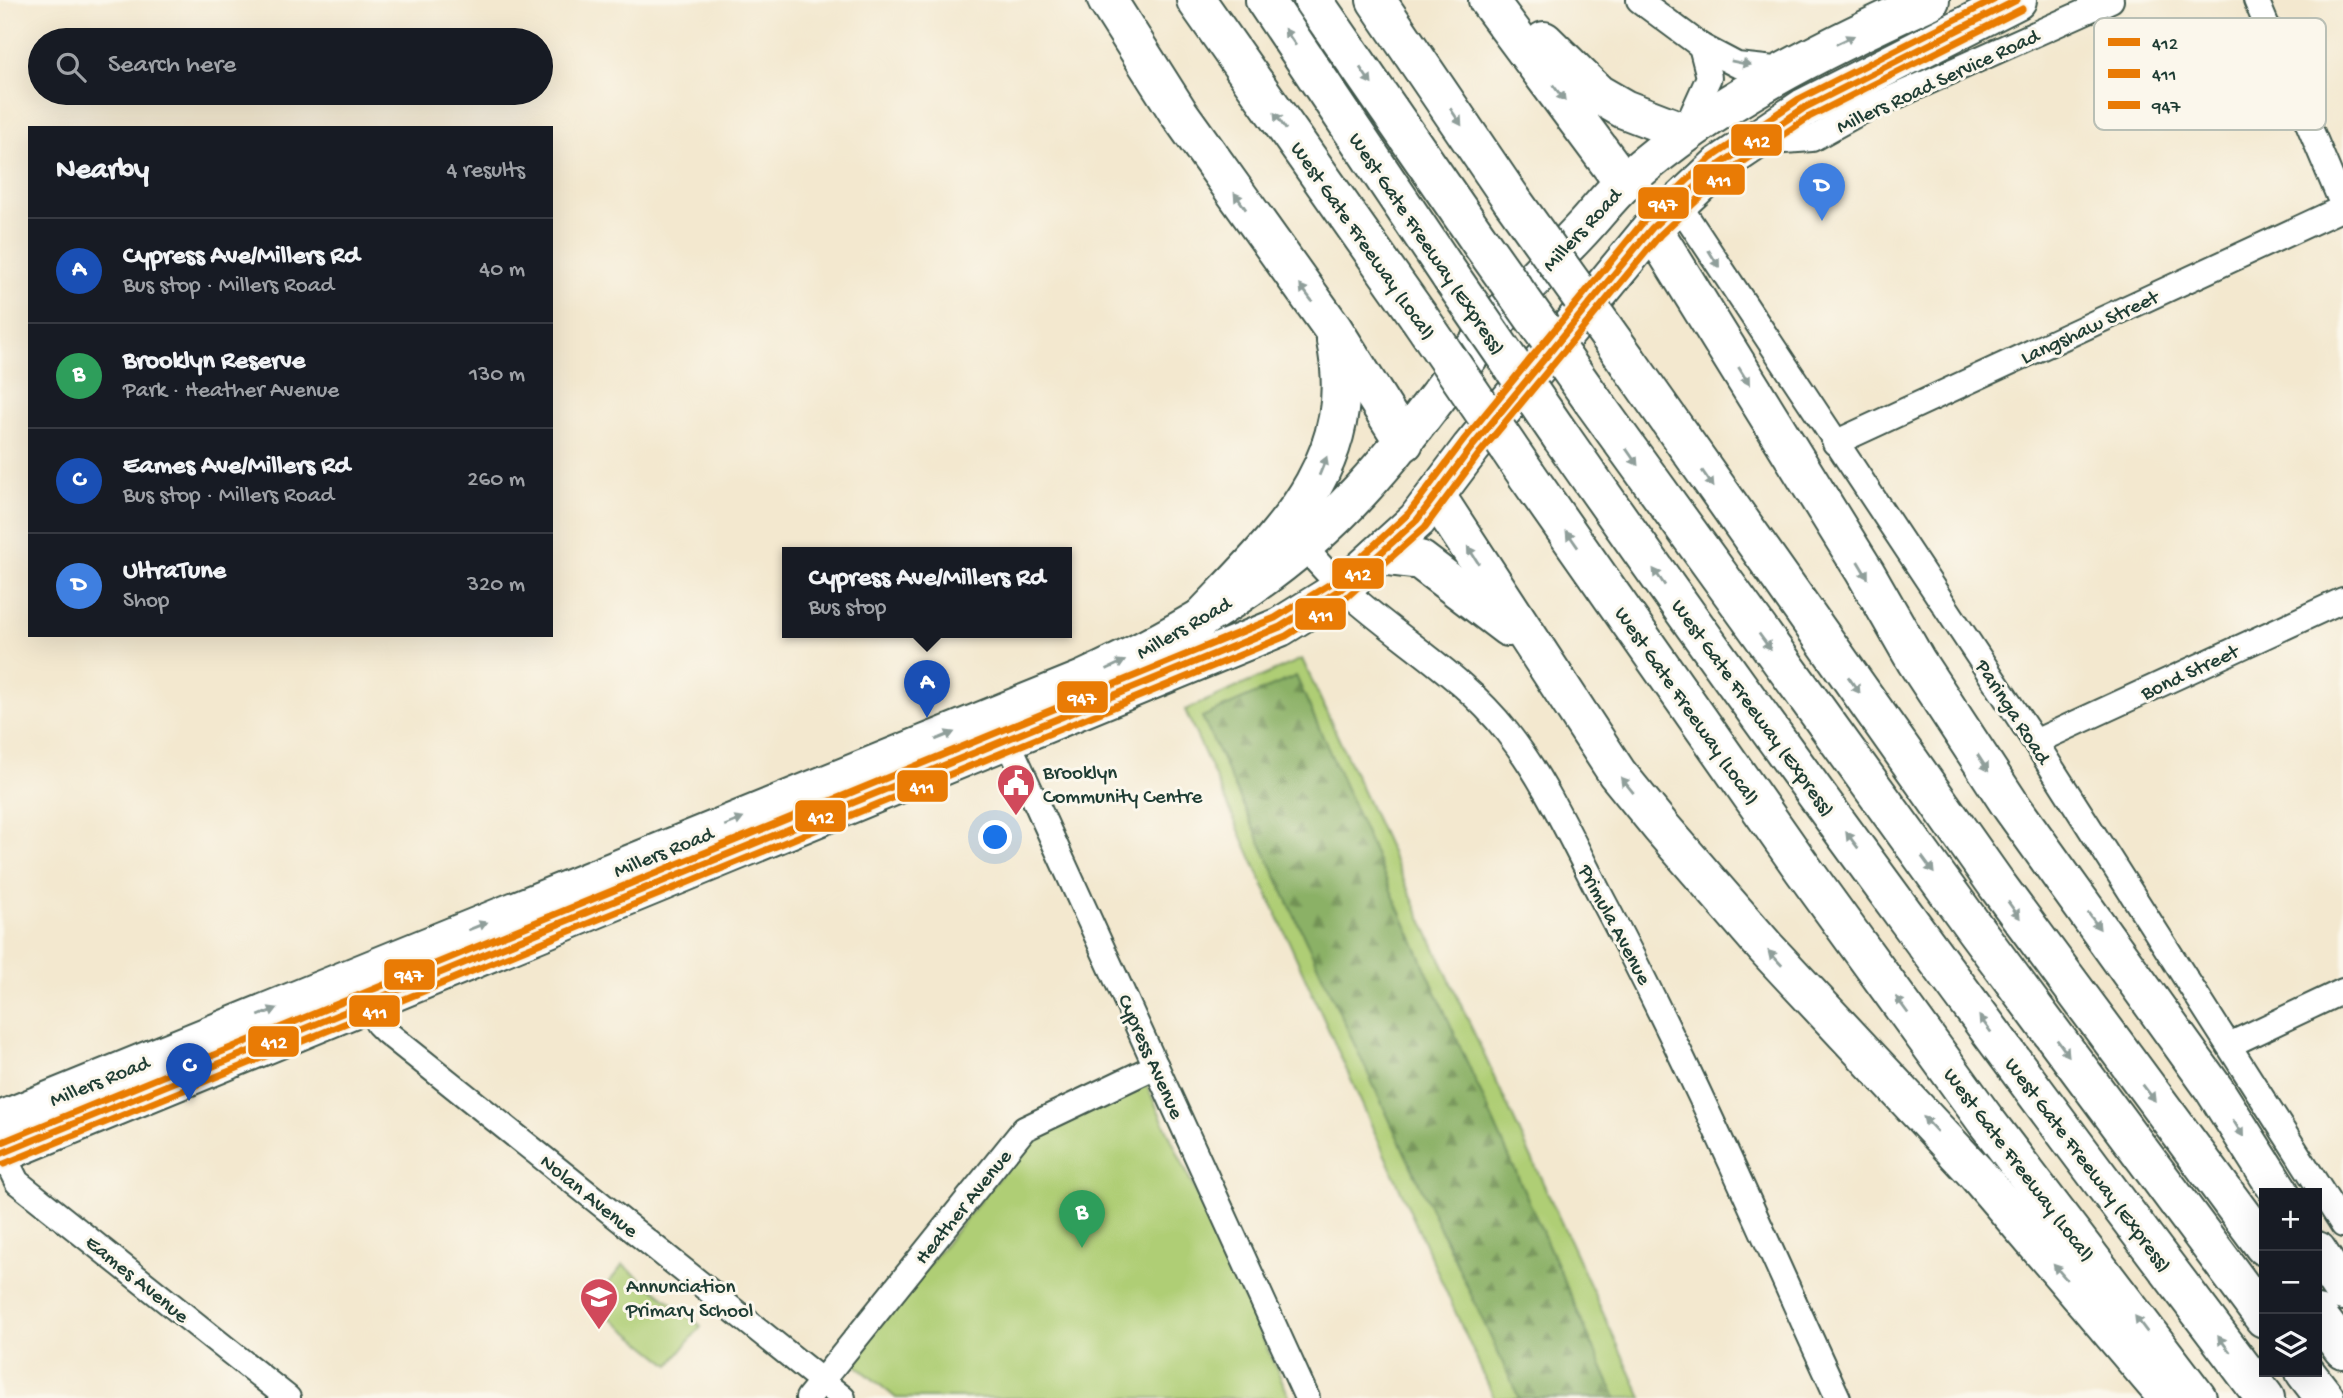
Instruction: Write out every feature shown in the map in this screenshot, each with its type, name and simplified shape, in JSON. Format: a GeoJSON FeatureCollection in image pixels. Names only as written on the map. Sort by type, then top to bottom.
{"type":"FeatureCollection","features":[{"type":"Feature","properties":{"kind":"main road"},"geometry":{"type":"LineString","coordinates":[[1107,0],[1186,123],[1333,329],[1436,496],[1616,773],[1766,948],[1977,1174],[2168,1398]]}},
{"type":"Feature","properties":{"kind":"main road","name":"West Gate Freeway (Local)"},"geometry":{"type":"LineString","coordinates":[[1196,0],[1803,869],[1986,1121],[2197,1398]]}},
{"type":"Feature","properties":{"kind":"main road","name":"West Gate Freeway (Express)"},"geometry":{"type":"LineString","coordinates":[[1265,0],[1451,276],[1692,624],[2006,1053],[2266,1398]]}},
{"type":"Feature","properties":{"kind":"main road","name":"West Gate Freeway (Express)"},"geometry":{"type":"LineString","coordinates":[[1313,0],[1593,401],[2000,962],[2261,1314]]}},
{"type":"Feature","properties":{"kind":"main road"},"geometry":{"type":"LineString","coordinates":[[1376,0],[1512,200],[1997,886],[2259,1239]]}},
{"type":"Feature","properties":{"kind":"main road"},"geometry":{"type":"LineString","coordinates":[[1488,0],[1624,183],[1665,215],[1931,684],[2011,806],[2214,1090],[2277,1188]]}},
{"type":"Feature","properties":{"kind":"main road"},"geometry":{"type":"LineString","coordinates":[[1508,0],[1598,94],[1624,109],[1684,132]]}},
{"type":"Feature","properties":{"kind":"main road","name":"Millers Road"},"geometry":{"type":"LineString","coordinates":[[1,1144],[360,990],[1002,729],[1240,647],[1280,627],[1341,589],[1417,520],[1471,448],[1665,215],[1718,166],[1804,108],[2017,0]]}},
{"type":"Feature","properties":{"kind":"main road","name":"Millers Road"},"geometry":{"type":"LineString","coordinates":[[1002,729],[1200,620],[1297,535],[1360,492],[1404,442],[1510,305],[1624,183],[1684,132],[1784,70],[1914,3]]}},
{"type":"Feature","properties":{"kind":"main road"},"geometry":{"type":"LineString","coordinates":[[1297,535],[1332,445],[1339,415],[1342,372],[1333,329]]}},
{"type":"Feature","properties":{"kind":"main road"},"geometry":{"type":"LineString","coordinates":[[1378,555],[1420,560],[1532,645]]}},
{"type":"Feature","properties":{"kind":"main road"},"geometry":{"type":"LineString","coordinates":[[2322,1259],[2343,1291]]}},
{"type":"Feature","properties":{"kind":"main road"},"geometry":{"type":"LineString","coordinates":[[2322,1322],[2343,1349]]}},
{"type":"Feature","properties":{"kind":"main road"},"geometry":{"type":"LineString","coordinates":[[2309,1377],[2325,1398]]}},
{"type":"Feature","properties":{"kind":"street"},"geometry":{"type":"LineString","coordinates":[[1639,0],[1701,46],[1737,65],[1784,70]]}},
{"type":"Feature","properties":{"kind":"street","name":"Millers Road Service Road"},"geometry":{"type":"LineString","coordinates":[[1759,138],[1784,141],[1812,139],[1859,113],[2111,0]]}},
{"type":"Feature","properties":{"kind":"street"},"geometry":{"type":"LineString","coordinates":[[2256,0],[2264,18]]}},
{"type":"Feature","properties":{"kind":"street"},"geometry":{"type":"LineString","coordinates":[[1684,132],[1709,77],[1701,46]]}},
{"type":"Feature","properties":{"kind":"street"},"geometry":{"type":"LineString","coordinates":[[2311,130],[2343,207]]}},
{"type":"Feature","properties":{"kind":"street","name":"Langshaw Street"},"geometry":{"type":"LineString","coordinates":[[1835,443],[2343,207]]}},
{"type":"Feature","properties":{"kind":"street","name":"Paringa Road"},"geometry":{"type":"LineString","coordinates":[[1665,215],[1766,339],[2035,742],[2343,1225]]}},
{"type":"Feature","properties":{"kind":"street","name":"Primula Avenue"},"geometry":{"type":"LineString","coordinates":[[1297,535],[1341,589],[1465,687],[1507,731],[1543,786],[1658,1006],[1838,1398]]}},
{"type":"Feature","properties":{"kind":"street","name":"Bond Street"},"geometry":{"type":"LineString","coordinates":[[2035,742],[2343,600]]}},
{"type":"Feature","properties":{"kind":"street","name":"Cypress Avenue"},"geometry":{"type":"LineString","coordinates":[[1002,729],[1307,1398]]}},
{"type":"Feature","properties":{"kind":"street","name":"Nolan Avenue"},"geometry":{"type":"LineString","coordinates":[[360,990],[386,1032],[815,1390],[843,1398]]}},
{"type":"Feature","properties":{"kind":"street"},"geometry":{"type":"LineString","coordinates":[[2229,1045],[2343,991]]}},
{"type":"Feature","properties":{"kind":"street","name":"Heather Avenue"},"geometry":{"type":"LineString","coordinates":[[815,1390],[1024,1129],[1156,1066]]}},
{"type":"Feature","properties":{"kind":"street","name":"Eames Avenue"},"geometry":{"type":"LineString","coordinates":[[1,1144],[17,1182],[288,1398]]}},
{"type":"Feature","properties":{"kind":"green space"},"geometry":{"type":"Polygon","coordinates":[[[1302,659],[1642,1398],[1494,1398],[1185,710],[1302,659]]]}},
{"type":"Feature","properties":{"kind":"green space"},"geometry":{"type":"Polygon","coordinates":[[[1296,676],[1616,1398],[1519,1398],[1202,717],[1296,676]]]}},
{"type":"Feature","properties":{"kind":"green space"},"geometry":{"type":"Polygon","coordinates":[[[1142,1075],[1290,1398],[896,1398],[851,1361],[1033,1135],[1142,1075]]]}},
{"type":"Feature","properties":{"kind":"green space"},"geometry":{"type":"Polygon","coordinates":[[[623,1265],[701,1326],[670,1365],[592,1303],[623,1265]]]}},
{"type":"Feature","properties":{"kind":"transit line","name":"947"},"geometry":{"type":"LineString","coordinates":[[0,1143],[1275,618],[1335,581],[1409,513],[1463,441],[1644,221],[1711,158],[1799,99],[1994,0]]}},
{"type":"Feature","properties":{"kind":"transit line","name":"412"},"geometry":{"type":"LineString","coordinates":[[0,1154],[1280,627],[1341,589],[1417,520],[1471,448],[1652,228],[1718,166],[1804,108],[2017,0]]}},
{"type":"Feature","properties":{"kind":"transit line","name":"411"},"geometry":{"type":"LineString","coordinates":[[4,1164],[1286,636],[1347,597],[1425,527],[1479,454],[1660,235],[1725,174],[1809,117],[2022,9]]}},
{"type":"Feature","properties":{"kind":"place","name":"UltraTune"},"geometry":{"type":"Point","coordinates":[1822,221]}},
{"type":"Feature","properties":{"kind":"place","name":"Cypress Ave/Millers Rd"},"geometry":{"type":"Point","coordinates":[927,718]}},
{"type":"Feature","properties":{"kind":"place","name":"Brooklyn Community Centre"},"geometry":{"type":"Point","coordinates":[1016,817]}},
{"type":"Feature","properties":{"kind":"place","name":"Eames Ave/Millers Rd"},"geometry":{"type":"Point","coordinates":[189,1101]}},
{"type":"Feature","properties":{"kind":"place","name":"Brooklyn Reserve"},"geometry":{"type":"Point","coordinates":[1082,1248]}},
{"type":"Feature","properties":{"kind":"place","name":"Annunciation Primary School"},"geometry":{"type":"Point","coordinates":[599,1331]}}]}
